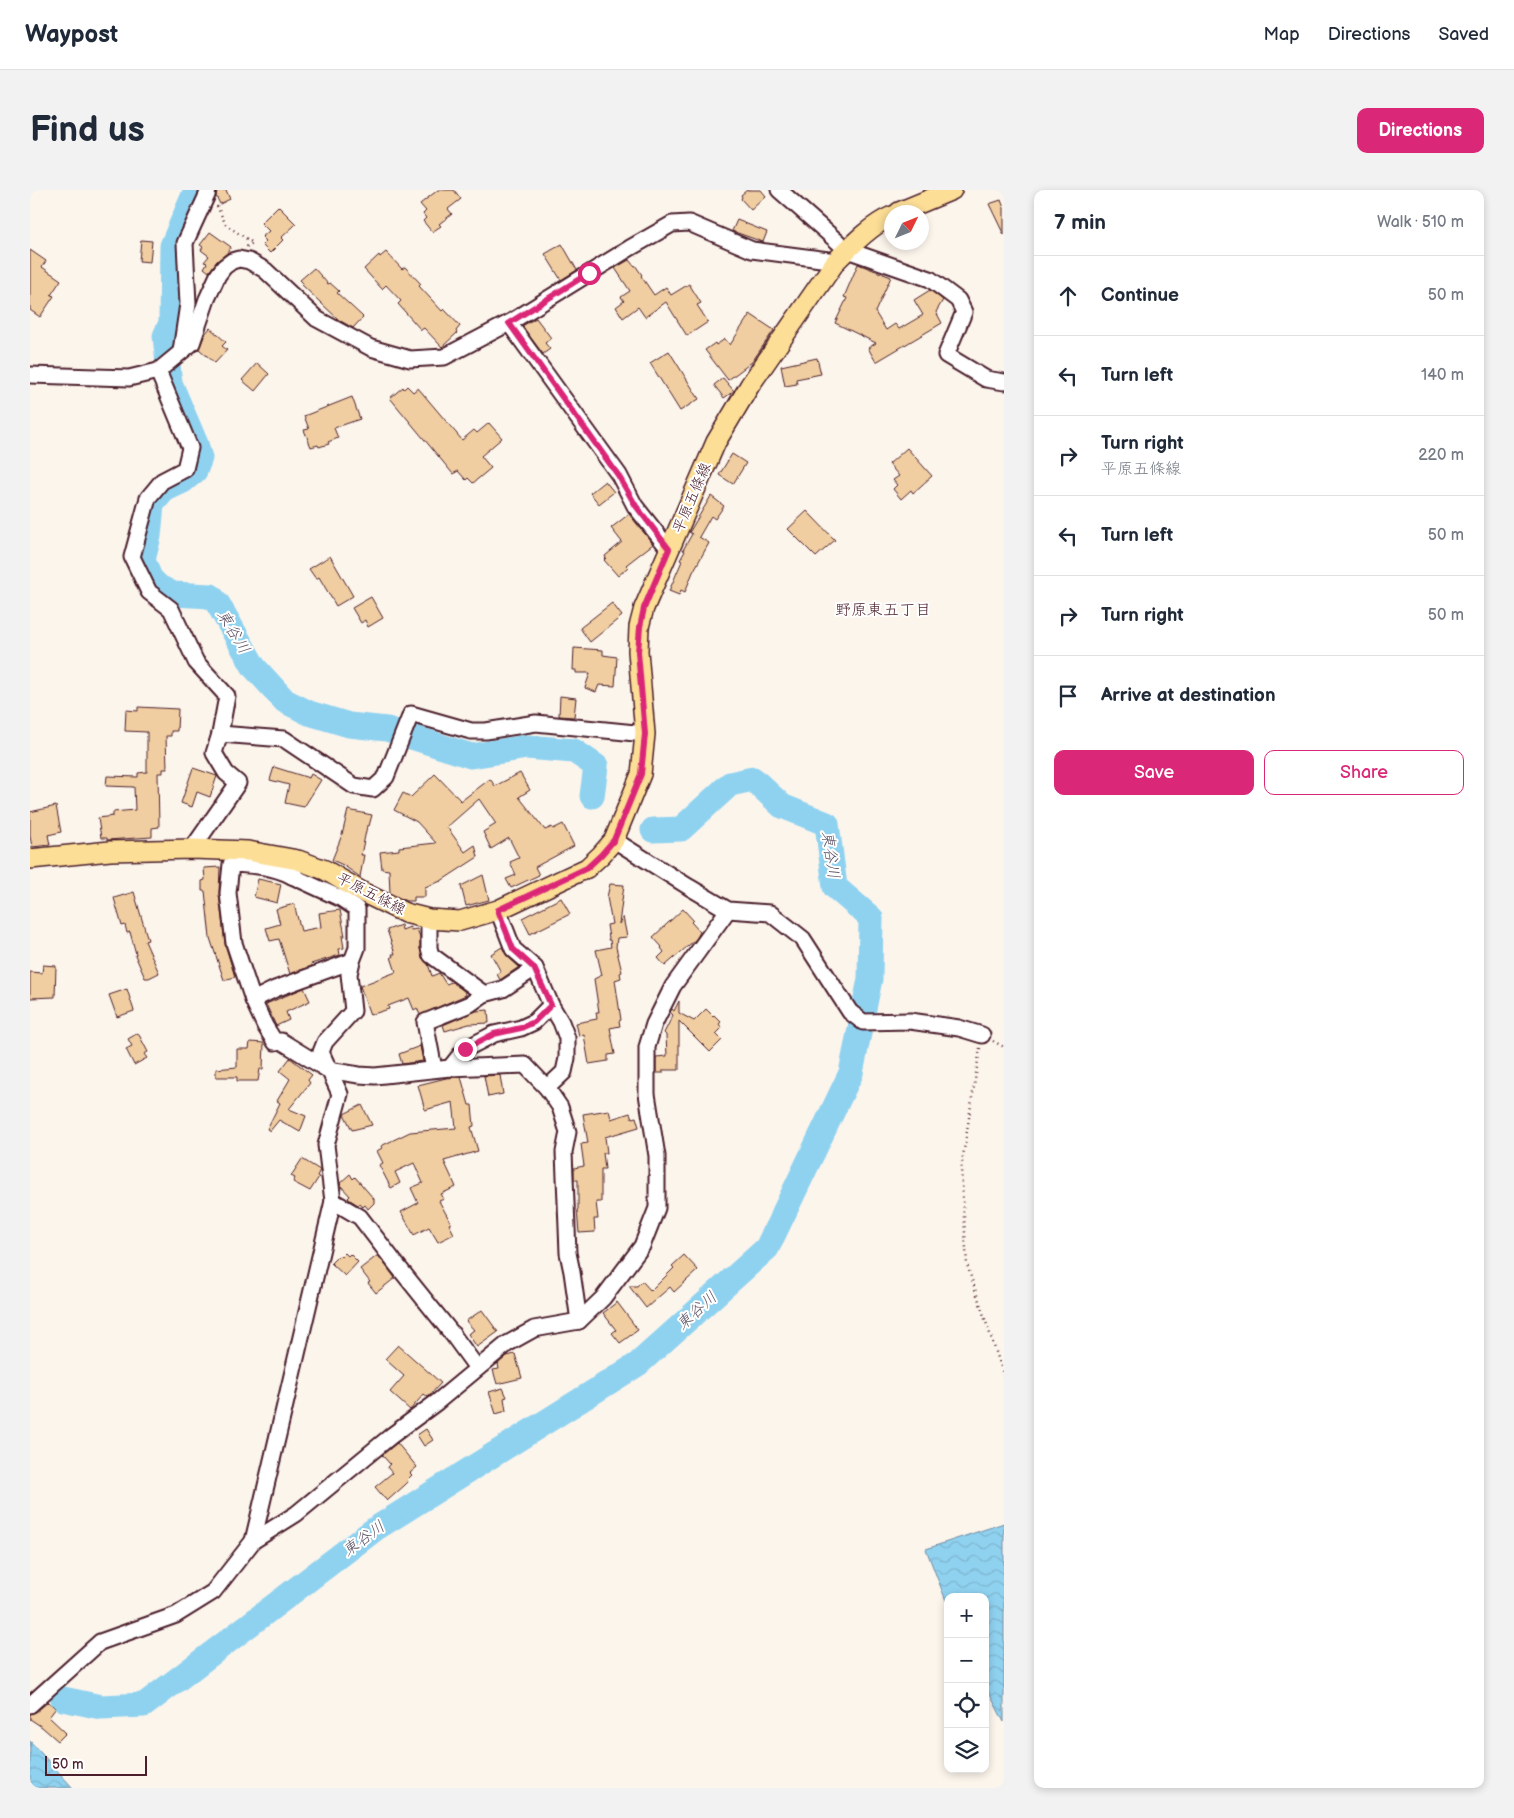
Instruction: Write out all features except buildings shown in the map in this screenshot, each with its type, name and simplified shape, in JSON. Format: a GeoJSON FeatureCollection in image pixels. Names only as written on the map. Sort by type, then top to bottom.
{"type":"FeatureCollection","features":[{"type":"Feature","properties":{"kind":"main road"},"geometry":{"type":"LineString","coordinates":[[916,205],[952,190]]}},
{"type":"Feature","properties":{"kind":"main road","name":"平原五條線"},"geometry":{"type":"LineString","coordinates":[[30,859],[110,851],[192,849],[248,851],[295,868],[325,870],[364,893],[405,913],[429,919],[460,921],[498,910],[587,868],[614,840],[641,774],[645,734],[638,652],[644,608],[716,442],[750,386],[841,256],[884,219]]}},
{"type":"Feature","properties":{"kind":"street"},"geometry":{"type":"LineString","coordinates":[[779,190],[841,256]]}},
{"type":"Feature","properties":{"kind":"street"},"geometry":{"type":"LineString","coordinates":[[181,351],[188,304],[185,243],[208,193]]}},
{"type":"Feature","properties":{"kind":"street"},"geometry":{"type":"LineString","coordinates":[[30,374],[129,378],[158,371],[192,343],[207,299],[218,275],[224,267],[232,261],[239,259],[249,261],[265,270],[317,319],[370,348],[410,359],[444,357],[509,323],[621,253],[672,224],[689,223],[752,250],[841,256],[930,279],[958,300],[964,312],[946,354],[986,379],[1004,382]]}},
{"type":"Feature","properties":{"kind":"street"},"geometry":{"type":"LineString","coordinates":[[509,323],[618,475],[636,506],[669,549]]}},
{"type":"Feature","properties":{"kind":"street"},"geometry":{"type":"LineString","coordinates":[[158,371],[190,448],[185,469],[162,481],[148,498],[132,557],[149,592],[171,608],[196,662],[227,696],[220,734],[214,753],[226,773],[238,783],[192,849]]}},
{"type":"Feature","properties":{"kind":"street"},"geometry":{"type":"LineString","coordinates":[[220,734],[284,739],[354,786],[374,789],[386,778],[411,714],[471,731],[486,731],[536,723],[645,734]]}},
{"type":"Feature","properties":{"kind":"street"},"geometry":{"type":"LineString","coordinates":[[614,840],[728,910],[770,912],[803,940],[850,1012],[863,1022],[910,1022],[959,1028],[982,1035]]}},
{"type":"Feature","properties":{"kind":"street"},"geometry":{"type":"LineString","coordinates":[[253,1542],[333,1201],[326,1145],[340,1094],[328,1070],[321,1052],[325,1042],[353,1011],[349,974],[357,948],[357,909],[295,868],[281,870],[231,864],[228,893],[234,943],[253,1000],[275,1042],[281,1041],[328,1070],[375,1076],[450,1068],[525,1065],[547,1088],[560,1107],[568,1132],[564,1152],[568,1253],[579,1321]]}},
{"type":"Feature","properties":{"kind":"street"},"geometry":{"type":"LineString","coordinates":[[498,910],[513,949],[534,968],[561,1022],[566,1038],[567,1058],[564,1072],[547,1088]]}},
{"type":"Feature","properties":{"kind":"street"},"geometry":{"type":"LineString","coordinates":[[30,1705],[100,1642],[176,1615],[213,1592],[253,1542],[296,1514],[507,1344],[534,1329],[579,1321],[603,1298],[642,1246],[657,1208],[657,1156],[647,1094],[647,1047],[654,1024],[673,986],[728,910]]}},
{"type":"Feature","properties":{"kind":"street"},"geometry":{"type":"LineString","coordinates":[[429,919],[429,948],[431,955],[484,994]]}},
{"type":"Feature","properties":{"kind":"street"},"geometry":{"type":"LineString","coordinates":[[253,1000],[275,989],[352,961]]}},
{"type":"Feature","properties":{"kind":"street"},"geometry":{"type":"LineString","coordinates":[[434,1070],[424,1022],[470,1004],[484,994],[503,989],[534,968]]}},
{"type":"Feature","properties":{"kind":"street"},"geometry":{"type":"LineString","coordinates":[[450,1068],[465,1049],[494,1034],[521,1028],[534,1022],[551,1005]]}},
{"type":"Feature","properties":{"kind":"street"},"geometry":{"type":"LineString","coordinates":[[333,1201],[360,1217],[453,1335],[476,1368]]}},
{"type":"Feature","properties":{"kind":"path"},"geometry":{"type":"LineString","coordinates":[[208,193],[218,207],[226,225],[253,243],[238,251],[232,261]]}},
{"type":"Feature","properties":{"kind":"path"},"geometry":{"type":"LineString","coordinates":[[982,1035],[961,1169],[967,1265],[1004,1376]]}},
{"type":"Feature","properties":{"kind":"water"},"geometry":{"type":"Polygon","coordinates":[[[1004,1523],[1004,1722],[989,1693],[989,1593],[944,1593],[944,1596],[926,1549],[1004,1523]]]}},
{"type":"Feature","properties":{"kind":"water"},"geometry":{"type":"Polygon","coordinates":[[[30,1741],[73,1788],[30,1788],[30,1741]]]}},
{"type":"Feature","properties":{"kind":"waterway","name":"東谷川"},"geometry":{"type":"LineString","coordinates":[[196,190],[172,246],[171,323],[165,336],[170,383],[200,458],[195,471],[183,481],[164,490],[152,504],[149,536],[143,560],[150,578],[159,587],[173,594],[211,596],[218,604],[254,667],[285,701],[309,713],[349,725],[387,729],[471,756],[527,747],[574,751],[596,766],[592,796]]}},
{"type":"Feature","properties":{"kind":"waterway","name":"東谷川"},"geometry":{"type":"LineString","coordinates":[[63,1699],[101,1707],[144,1705],[375,1529],[638,1364],[767,1248],[851,1073],[870,979],[871,918],[835,887],[827,824],[782,806],[753,779],[730,784],[681,829],[653,830]]}},
{"type":"Feature","properties":{"kind":"district","name":"野原東五丁目"},"geometry":{"type":"Point","coordinates":[883,610]}},
{"type":"Feature","properties":{"kind":"route"},"geometry":{"type":"LineString","coordinates":[[465,1049],[494,1034],[521,1028],[534,1022],[551,1005],[534,968],[513,949],[498,910],[587,868],[601,855],[614,840],[641,774],[645,734],[638,652],[640,627],[644,608],[669,549],[636,506],[618,475],[509,323],[589,273]]}}]}
